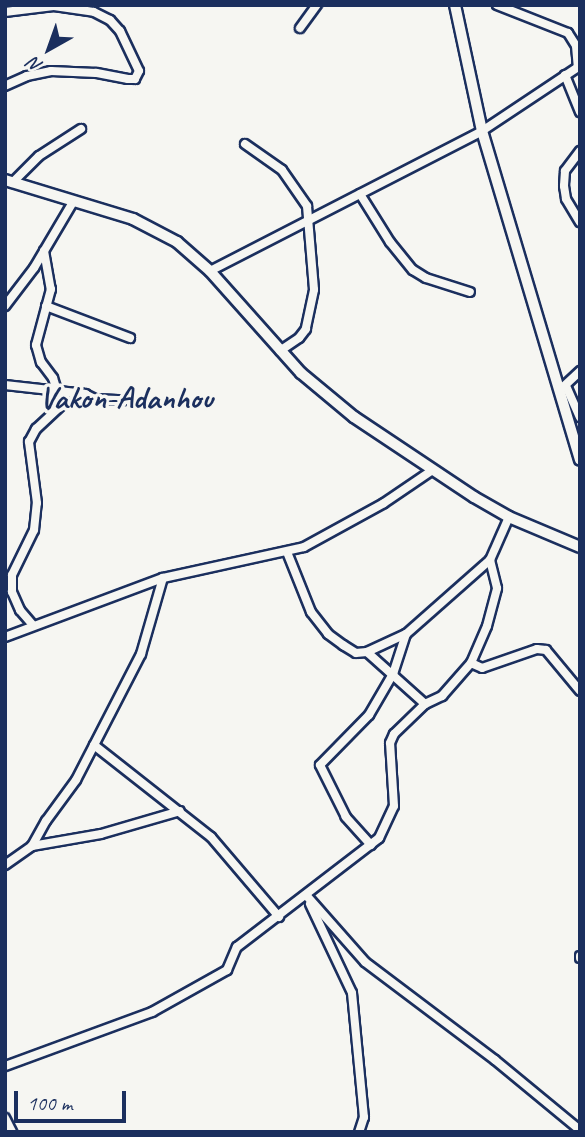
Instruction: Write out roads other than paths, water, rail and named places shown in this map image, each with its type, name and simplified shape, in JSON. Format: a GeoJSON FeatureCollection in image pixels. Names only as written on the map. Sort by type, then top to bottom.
{"type":"FeatureCollection","features":[{"type":"Feature","properties":{"kind":"main road"},"geometry":{"type":"LineString","coordinates":[[455,5],[482,131],[563,387],[580,458]]}},
{"type":"Feature","properties":{"kind":"main road"},"geometry":{"type":"LineString","coordinates":[[9,182],[133,219],[177,242],[210,271],[280,351],[343,409],[430,471],[509,517],[580,547]]}},
{"type":"Feature","properties":{"kind":"street"},"geometry":{"type":"LineString","coordinates":[[300,28],[317,5]]}},
{"type":"Feature","properties":{"kind":"street"},"geometry":{"type":"LineString","coordinates":[[210,271],[482,131],[579,66],[572,38],[560,30],[497,5]]}},
{"type":"Feature","properties":{"kind":"street"},"geometry":{"type":"LineString","coordinates":[[5,12],[54,6],[94,12],[110,20],[120,32],[139,71],[135,79],[96,73],[51,71],[27,76],[5,86]]}},
{"type":"Feature","properties":{"kind":"street"},"geometry":{"type":"LineString","coordinates":[[572,38],[580,33]]}},
{"type":"Feature","properties":{"kind":"street"},"geometry":{"type":"LineString","coordinates":[[565,75],[580,112]]}},
{"type":"Feature","properties":{"kind":"street"},"geometry":{"type":"LineString","coordinates":[[9,182],[39,156],[81,129]]}},
{"type":"Feature","properties":{"kind":"street"},"geometry":{"type":"LineString","coordinates":[[245,144],[282,170],[303,196],[308,220],[314,290],[306,329],[299,338],[280,351]]}},
{"type":"Feature","properties":{"kind":"street"},"geometry":{"type":"LineString","coordinates":[[580,151],[565,171],[564,186],[566,200],[580,222]]}},
{"type":"Feature","properties":{"kind":"street"},"geometry":{"type":"LineString","coordinates":[[360,194],[390,242],[413,270],[426,278],[470,292]]}},
{"type":"Feature","properties":{"kind":"street"},"geometry":{"type":"LineString","coordinates":[[5,306],[44,251],[73,202]]}},
{"type":"Feature","properties":{"kind":"street"},"geometry":{"type":"LineString","coordinates":[[44,251],[51,289],[36,345],[41,362],[53,377],[57,390]]}},
{"type":"Feature","properties":{"kind":"street"},"geometry":{"type":"LineString","coordinates":[[46,306],[130,338]]}},
{"type":"Feature","properties":{"kind":"street"},"geometry":{"type":"LineString","coordinates":[[580,371],[563,387],[580,417]]}},
{"type":"Feature","properties":{"kind":"street"},"geometry":{"type":"LineString","coordinates":[[5,385],[85,394],[96,399]]}},
{"type":"Feature","properties":{"kind":"street"},"geometry":{"type":"LineString","coordinates":[[32,624],[20,610],[12,592],[12,576],[34,530],[37,503],[29,442],[56,407],[96,399],[125,400]]}},
{"type":"Feature","properties":{"kind":"street"},"geometry":{"type":"LineString","coordinates":[[5,637],[32,624],[163,578],[287,552],[340,530],[430,471]]}},
{"type":"Feature","properties":{"kind":"street"},"geometry":{"type":"LineString","coordinates":[[287,552],[311,612],[328,634],[356,653],[368,652],[405,634],[490,560],[509,517]]}},
{"type":"Feature","properties":{"kind":"street"},"geometry":{"type":"LineString","coordinates":[[5,1066],[152,1012],[227,970],[237,947],[371,845],[388,824],[394,806],[390,743],[394,734],[425,704],[442,696],[471,663],[487,626],[497,587],[490,560]]}},
{"type":"Feature","properties":{"kind":"street"},"geometry":{"type":"LineString","coordinates":[[32,846],[46,821],[76,780],[141,654],[163,578]]}},
{"type":"Feature","properties":{"kind":"street"},"geometry":{"type":"LineString","coordinates":[[371,845],[346,817],[320,765],[369,715],[393,674],[405,634]]}},
{"type":"Feature","properties":{"kind":"street"},"geometry":{"type":"LineString","coordinates":[[471,663],[488,667],[537,649],[546,650],[580,691]]}},
{"type":"Feature","properties":{"kind":"street"},"geometry":{"type":"LineString","coordinates":[[368,652],[425,704]]}},
{"type":"Feature","properties":{"kind":"street"},"geometry":{"type":"LineString","coordinates":[[94,745],[223,848],[279,917]]}},
{"type":"Feature","properties":{"kind":"street"},"geometry":{"type":"LineString","coordinates":[[5,865],[32,846],[102,834],[180,811]]}},
{"type":"Feature","properties":{"kind":"street"},"geometry":{"type":"LineString","coordinates":[[306,895],[365,962],[580,1130]]}},
{"type":"Feature","properties":{"kind":"street"},"geometry":{"type":"LineString","coordinates":[[306,895],[352,993],[364,1117],[359,1132]]}},
{"type":"Feature","properties":{"kind":"street"},"geometry":{"type":"LineString","coordinates":[[5,1118],[12,1132]]}},
{"type":"Feature","properties":{"kind":"district","name":"Vakon-Adanhou"},"geometry":{"type":"Point","coordinates":[126,398]}}]}
